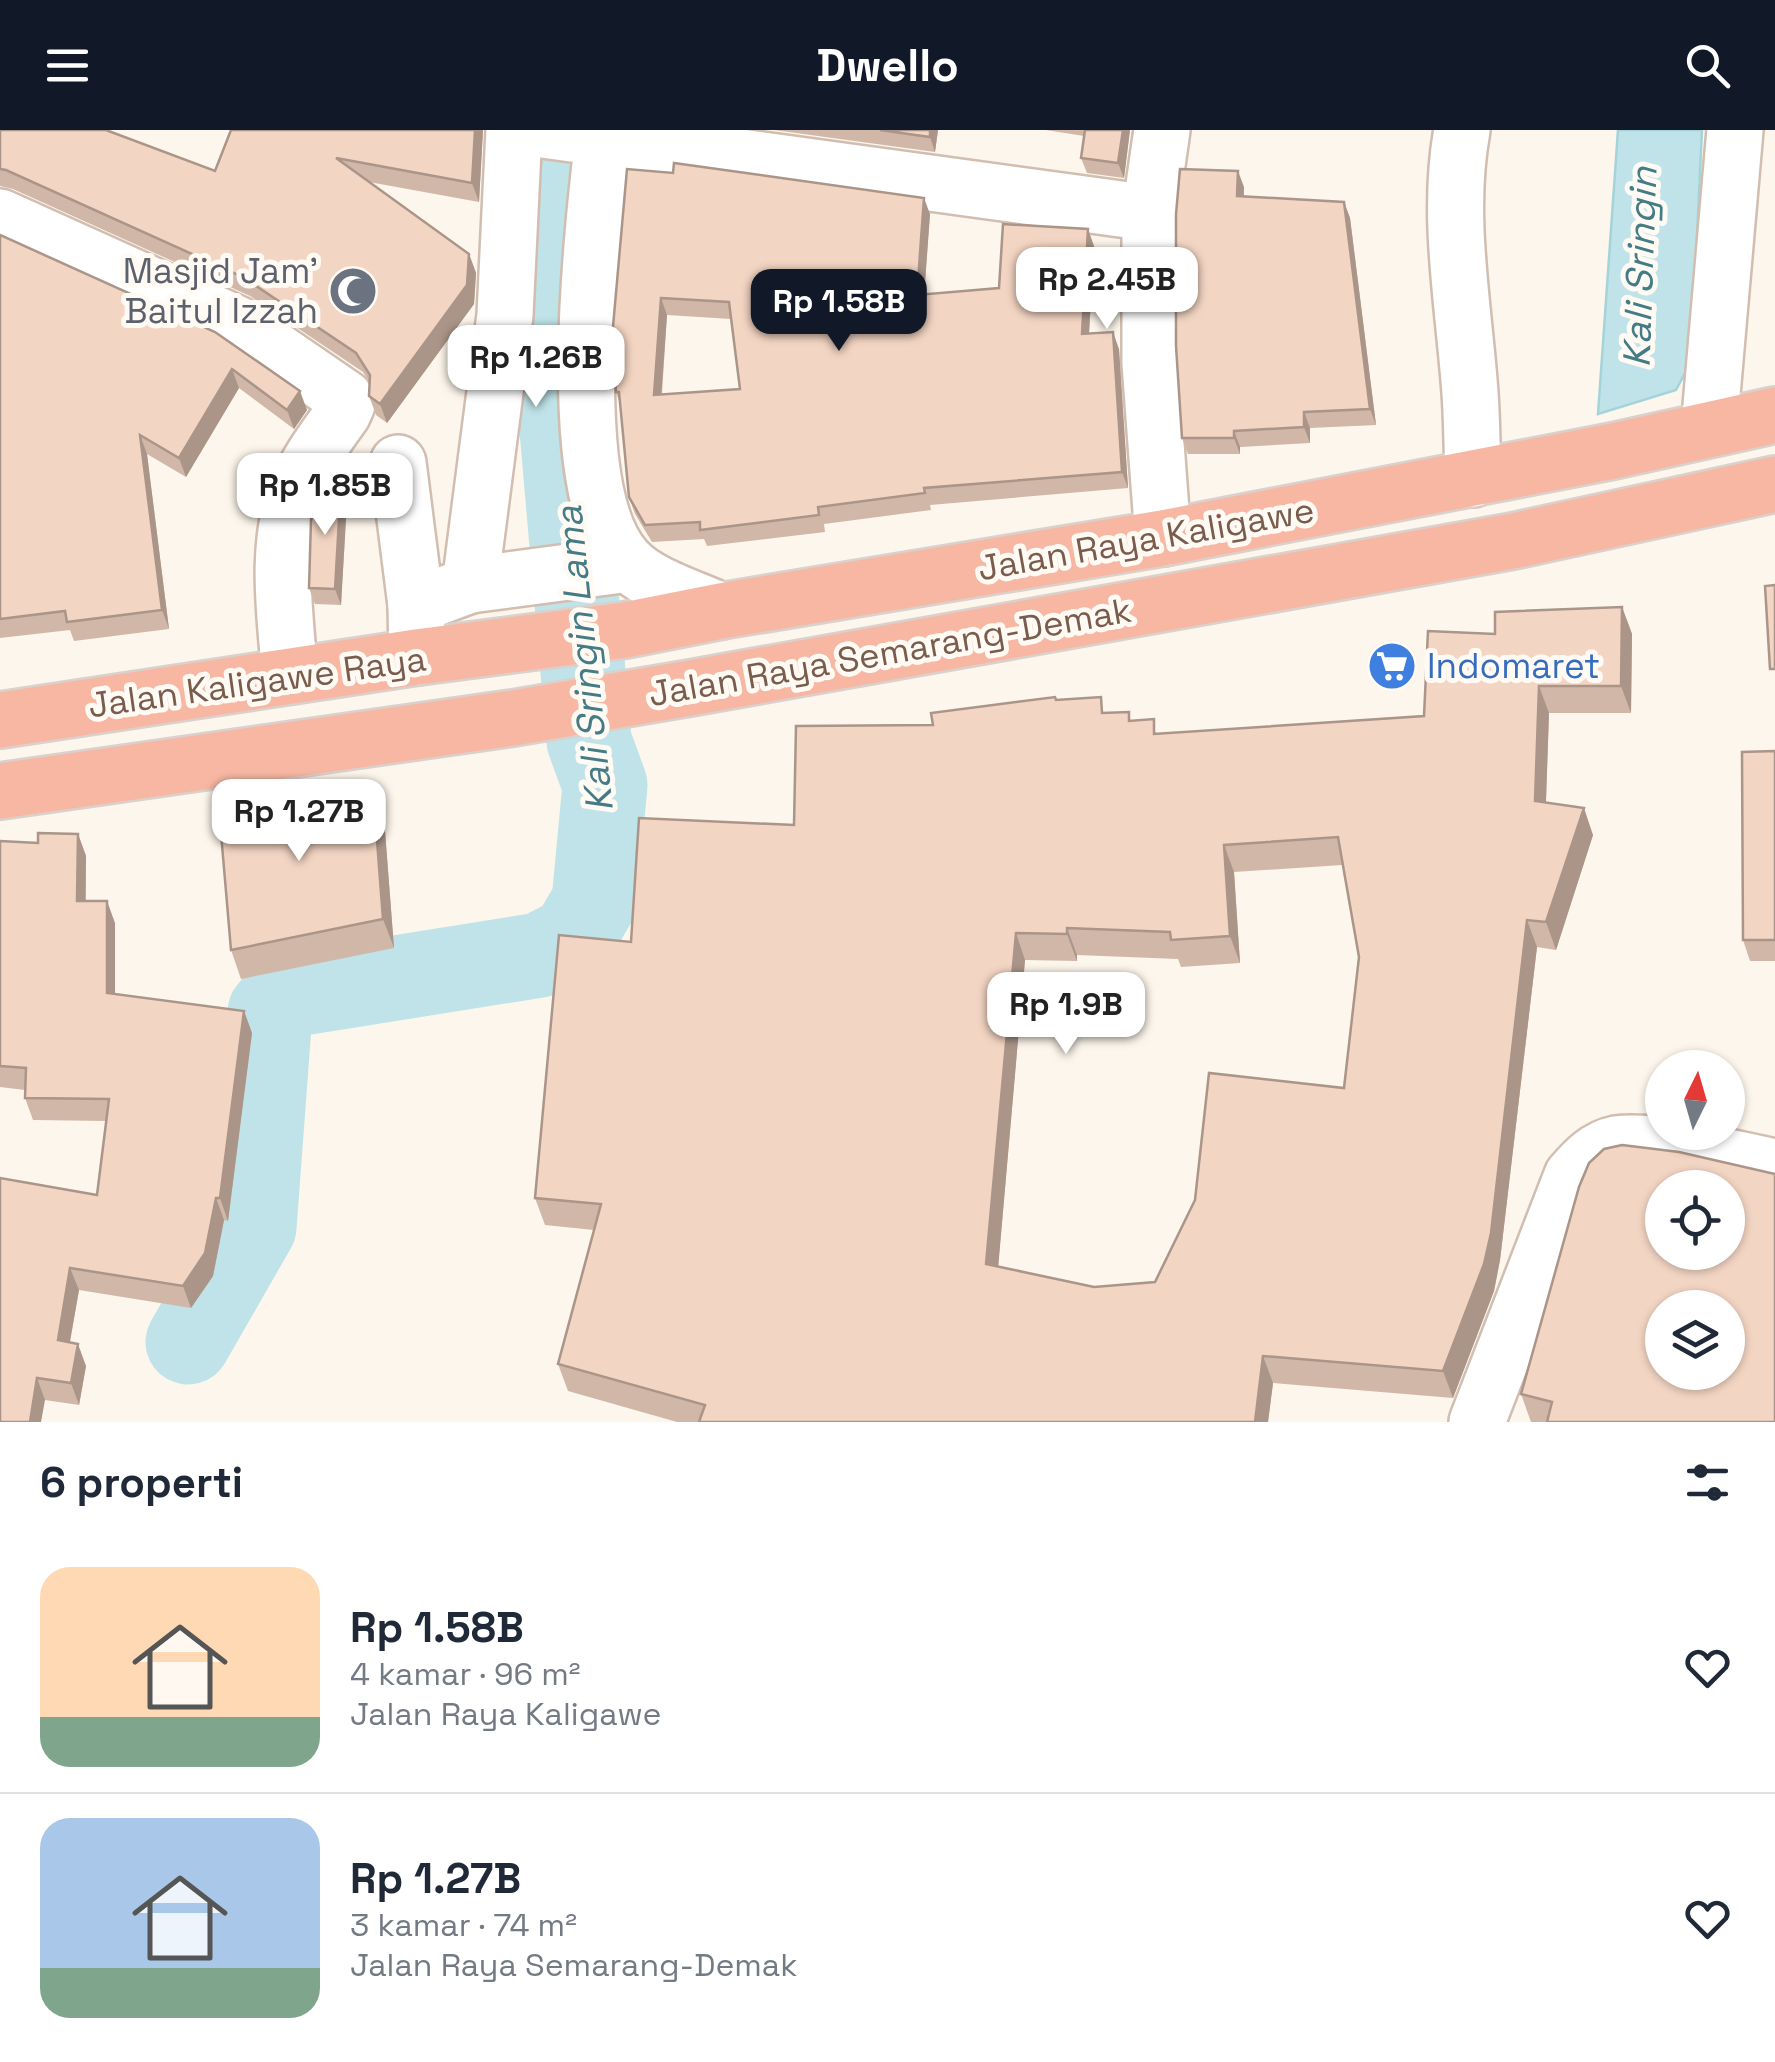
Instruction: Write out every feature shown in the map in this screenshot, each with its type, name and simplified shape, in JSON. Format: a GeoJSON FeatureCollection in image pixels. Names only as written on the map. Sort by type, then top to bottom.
{"type":"FeatureCollection","features":[{"type":"Feature","properties":{"kind":"highway","name":"Jalan Raya Kaligawe"},"geometry":{"type":"LineString","coordinates":[[513,646],[1162,538],[1472,479],[1713,391],[1775,415]]}},
{"type":"Feature","properties":{"kind":"highway","name":"Jalan Raya Semarang-Demak"},"geometry":{"type":"LineString","coordinates":[[0,791],[512,718],[690,688],[1513,541],[1775,484]]}},
{"type":"Feature","properties":{"kind":"highway","name":"Jalan Kaligawe Raya"},"geometry":{"type":"LineString","coordinates":[[0,720],[290,676],[416,631],[513,646]]}},
{"type":"Feature","properties":{"kind":"street"},"geometry":{"type":"LineString","coordinates":[[470,586],[505,315],[514,130]]}},
{"type":"Feature","properties":{"kind":"street"},"geometry":{"type":"LineString","coordinates":[[1162,130],[1150,213],[1150,363],[1162,538]]}},
{"type":"Feature","properties":{"kind":"street"},"geometry":{"type":"LineString","coordinates":[[1462,130],[1457,155],[1457,250],[1470,396],[1472,479]]}},
{"type":"Feature","properties":{"kind":"street"},"geometry":{"type":"LineString","coordinates":[[1713,391],[1736,130]]}},
{"type":"Feature","properties":{"kind":"street"},"geometry":{"type":"LineString","coordinates":[[614,566],[591,448],[586,374],[591,231],[586,133],[1150,213]]}},
{"type":"Feature","properties":{"kind":"street"},"geometry":{"type":"LineString","coordinates":[[0,217],[237,324],[345,398],[343,414],[298,484],[285,526],[284,606],[290,676]]}},
{"type":"Feature","properties":{"kind":"street"},"geometry":{"type":"LineString","coordinates":[[398,463],[416,631]]}},
{"type":"Feature","properties":{"kind":"street"},"geometry":{"type":"LineString","coordinates":[[416,631],[470,586],[614,566],[721,610]]}},
{"type":"Feature","properties":{"kind":"street"},"geometry":{"type":"LineString","coordinates":[[1477,1422],[1572,1176],[1588,1157],[1616,1144],[1671,1147],[1775,1167]]}},
{"type":"Feature","properties":{"kind":"water","name":"Kali Sringin"},"geometry":{"type":"Polygon","coordinates":[[[1618,130],[1702,130],[1691,362],[1676,390],[1598,414],[1618,130]]]}},
{"type":"Feature","properties":{"kind":"building"},"geometry":{"type":"Polygon","coordinates":[[[0,130],[106,130],[215,171],[231,130],[475,130],[472,183],[336,158],[469,254],[467,285],[380,404],[369,396],[370,375],[356,353],[243,277],[0,169],[0,130]]]}},
{"type":"Feature","properties":{"kind":"building"},"geometry":{"type":"Polygon","coordinates":[[[880,130],[930,130],[930,137],[880,130]]]}},
{"type":"Feature","properties":{"kind":"building"},"geometry":{"type":"Polygon","coordinates":[[[1085,130],[1123,130],[1118,163],[1081,158],[1085,130]]]}},
{"type":"Feature","properties":{"kind":"building"},"geometry":{"type":"Polygon","coordinates":[[[674,163],[924,198],[917,295],[999,288],[1003,224],[1088,229],[1082,334],[1113,332],[1122,472],[924,488],[925,493],[818,507],[819,515],[700,530],[700,522],[645,525],[629,497],[612,338],[627,169],[673,173],[674,163]],[[661,298],[654,395],[740,389],[729,302],[661,298]]]}},
{"type":"Feature","properties":{"kind":"building"},"geometry":{"type":"Polygon","coordinates":[[[1180,169],[1238,171],[1237,196],[1344,202],[1370,409],[1304,412],[1304,427],[1234,431],[1234,438],[1182,438],[1176,346],[1180,169]]]}},
{"type":"Feature","properties":{"kind":"building"},"geometry":{"type":"Polygon","coordinates":[[[0,235],[215,332],[300,391],[287,410],[232,369],[179,458],[140,435],[162,610],[67,622],[65,611],[0,619],[0,235]]]}},
{"type":"Feature","properties":{"kind":"building"},"geometry":{"type":"Polygon","coordinates":[[[320,484],[341,485],[335,589],[309,588],[311,520],[320,484]]]}},
{"type":"Feature","properties":{"kind":"building"},"geometry":{"type":"Polygon","coordinates":[[[1775,585],[1775,669],[1770,669],[1765,586],[1775,585]]]}},
{"type":"Feature","properties":{"kind":"building"},"geometry":{"type":"Polygon","coordinates":[[[1622,607],[1621,686],[1539,686],[1535,801],[1584,808],[1546,922],[1527,920],[1491,1233],[1484,1264],[1443,1371],[1263,1356],[1255,1422],[699,1422],[705,1405],[558,1364],[601,1204],[535,1198],[559,935],[631,942],[639,818],[794,825],[796,726],[933,725],[931,713],[1055,697],[1101,697],[1102,713],[1129,712],[1129,721],[1154,719],[1154,734],[1424,716],[1428,631],[1495,634],[1495,612],[1622,607]],[[1338,837],[1224,845],[1230,936],[1171,940],[1170,932],[1067,928],[1067,934],[1016,933],[986,1264],[1094,1287],[1155,1282],[1195,1200],[1209,1073],[1344,1088],[1359,957],[1338,837]]]}},
{"type":"Feature","properties":{"kind":"building"},"geometry":{"type":"Polygon","coordinates":[[[1775,751],[1775,940],[1743,940],[1742,752],[1775,751]]]}},
{"type":"Feature","properties":{"kind":"building"},"geometry":{"type":"Polygon","coordinates":[[[373,788],[383,919],[231,950],[218,798],[373,788]]]}},
{"type":"Feature","properties":{"kind":"building"},"geometry":{"type":"Polygon","coordinates":[[[38,833],[78,834],[77,901],[107,901],[107,993],[244,1011],[220,1198],[216,1198],[205,1253],[183,1286],[70,1268],[58,1340],[78,1344],[71,1383],[37,1378],[30,1422],[0,1422],[0,1178],[97,1195],[109,1099],[25,1098],[26,1068],[0,1066],[0,841],[38,843],[38,833]]]}},
{"type":"Feature","properties":{"kind":"building"},"geometry":{"type":"Polygon","coordinates":[[[1622,1145],[1679,1152],[1775,1174],[1775,1422],[1547,1422],[1552,1402],[1521,1394],[1589,1163],[1604,1149],[1622,1145]]]}},
{"type":"Feature","properties":{"kind":"waterway","name":"Kali Sringin Lama"},"geometry":{"type":"LineString","coordinates":[[188,1342],[254,1227],[270,1012],[283,996],[540,955],[573,938],[594,902],[605,785],[589,741],[555,349],[574,130]]}},
{"type":"Feature","properties":{"kind":"place","name":"Masjid Jam' Baitul Izzah"},"geometry":{"type":"Point","coordinates":[353,291]}},
{"type":"Feature","properties":{"kind":"place","name":"Indomaret"},"geometry":{"type":"Point","coordinates":[1392,666]}}]}
